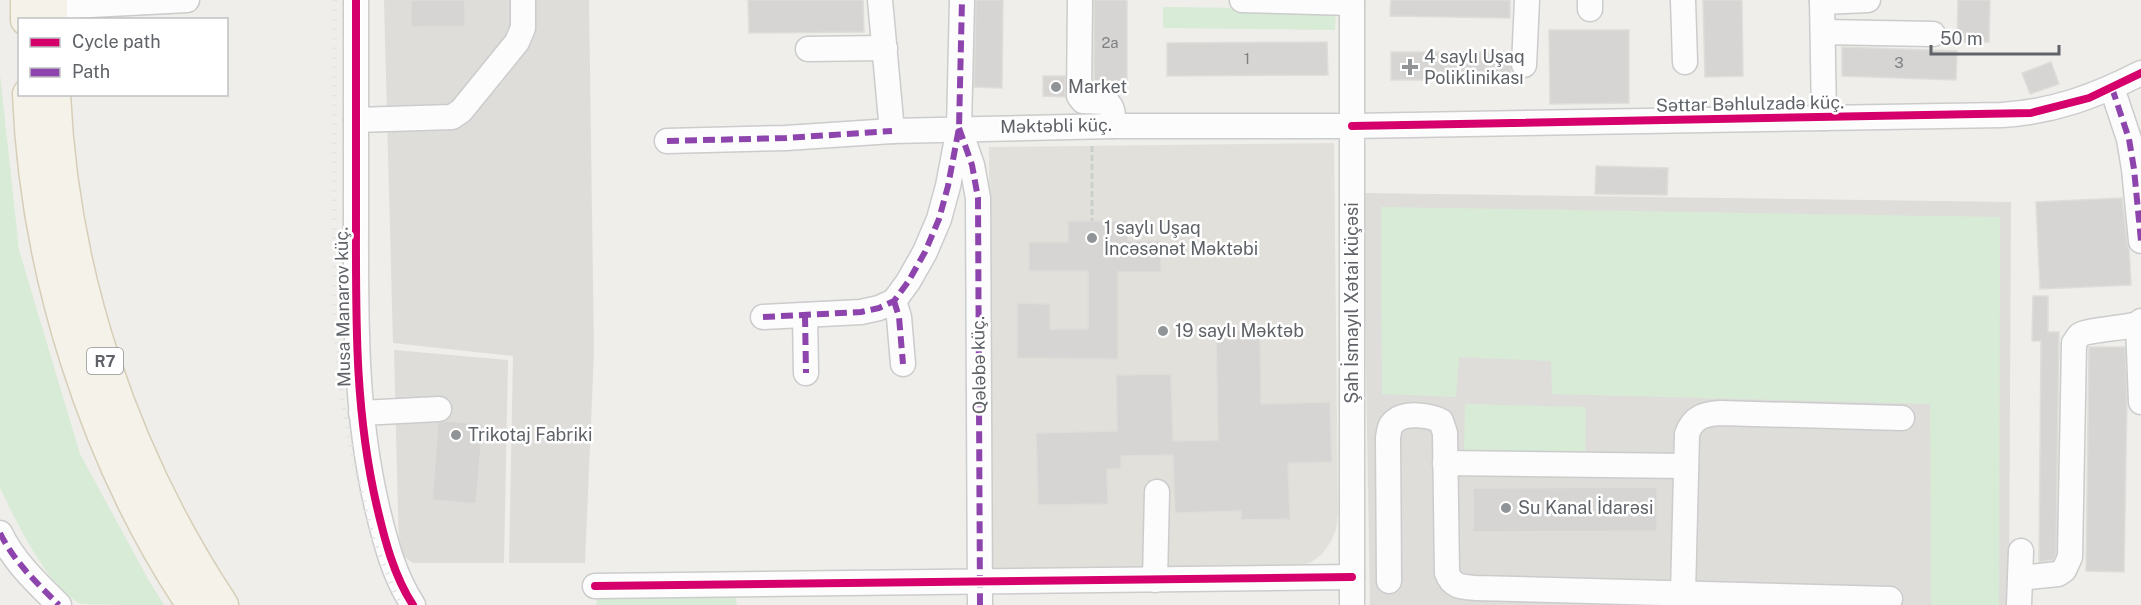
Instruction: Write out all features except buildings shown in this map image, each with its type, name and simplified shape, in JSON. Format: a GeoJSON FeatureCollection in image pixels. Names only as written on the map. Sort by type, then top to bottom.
{"type":"FeatureCollection","features":[{"type":"Feature","properties":{"kind":"main road"},"geometry":{"type":"LineString","coordinates":[[29,18],[46,7]]}},
{"type":"Feature","properties":{"kind":"main road","name":"R7"},"geometry":{"type":"LineString","coordinates":[[28,96],[36,184],[46,241],[84,386],[140,516],[192,605]]}},
{"type":"Feature","properties":{"kind":"main road","name":"R7"},"geometry":{"type":"LineString","coordinates":[[55,96],[63,185],[73,248],[90,316],[112,384],[167,509],[223,605]]}},
{"type":"Feature","properties":{"kind":"street"},"geometry":{"type":"LineString","coordinates":[[46,7],[187,0]]}},
{"type":"Feature","properties":{"kind":"street","name":"Musa Manarov küç."},"geometry":{"type":"LineString","coordinates":[[356,0],[356,343],[361,414],[369,471],[382,526],[404,591],[413,605]]}},
{"type":"Feature","properties":{"kind":"street"},"geometry":{"type":"LineString","coordinates":[[356,120],[452,117],[462,111],[517,42],[523,28],[523,0]]}},
{"type":"Feature","properties":{"kind":"street"},"geometry":{"type":"LineString","coordinates":[[880,0],[892,131]]}},
{"type":"Feature","properties":{"kind":"street"},"geometry":{"type":"LineString","coordinates":[[763,317],[861,312],[879,308],[894,301],[908,282],[925,252],[939,219],[948,186],[959,128],[962,0]]}},
{"type":"Feature","properties":{"kind":"street"},"geometry":{"type":"LineString","coordinates":[[1080,0],[1079,96],[1083,101],[1111,104],[1113,109],[1103,126]]}},
{"type":"Feature","properties":{"kind":"street"},"geometry":{"type":"LineString","coordinates":[[1242,0],[1352,2]]}},
{"type":"Feature","properties":{"kind":"street"},"geometry":{"type":"LineString","coordinates":[[1524,65],[1527,0]]}},
{"type":"Feature","properties":{"kind":"street"},"geometry":{"type":"LineString","coordinates":[[1683,0],[1685,62]]}},
{"type":"Feature","properties":{"kind":"street"},"geometry":{"type":"LineString","coordinates":[[1824,118],[1822,1],[1868,0]]}},
{"type":"Feature","properties":{"kind":"street","name":"Şah İsmayıl Xətai küçəsi"},"geometry":{"type":"LineString","coordinates":[[1352,2],[1352,605]]}},
{"type":"Feature","properties":{"kind":"street"},"geometry":{"type":"LineString","coordinates":[[1823,32],[1934,34]]}},
{"type":"Feature","properties":{"kind":"street"},"geometry":{"type":"LineString","coordinates":[[808,49],[885,48]]}},
{"type":"Feature","properties":{"kind":"street","name":"Səttar Bəhlulzadə küç."},"geometry":{"type":"LineString","coordinates":[[1352,126],[2031,113],[2071,103],[2112,88],[2141,73]]}},
{"type":"Feature","properties":{"kind":"street"},"geometry":{"type":"LineString","coordinates":[[2112,88],[2129,139],[2141,241]]}},
{"type":"Feature","properties":{"kind":"street","name":"Məktəbli küç."},"geometry":{"type":"LineString","coordinates":[[667,141],[786,138],[959,128],[1352,126]]}},
{"type":"Feature","properties":{"kind":"street","name":"Qələbə küç."},"geometry":{"type":"LineString","coordinates":[[959,128],[974,172],[978,198],[981,594]]}},
{"type":"Feature","properties":{"kind":"street"},"geometry":{"type":"LineString","coordinates":[[894,301],[899,317],[903,364]]}},
{"type":"Feature","properties":{"kind":"street"},"geometry":{"type":"LineString","coordinates":[[805,315],[806,373]]}},
{"type":"Feature","properties":{"kind":"street"},"geometry":{"type":"LineString","coordinates":[[2020,578],[2058,573],[2064,570],[2070,557],[2074,343],[2079,335],[2088,331],[2125,328],[2140,322],[2141,402]]}},
{"type":"Feature","properties":{"kind":"street"},"geometry":{"type":"LineString","coordinates":[[361,414],[439,409]]}},
{"type":"Feature","properties":{"kind":"street"},"geometry":{"type":"LineString","coordinates":[[1683,594],[1687,434],[1690,425],[1698,417],[1708,414],[1902,418]]}},
{"type":"Feature","properties":{"kind":"street"},"geometry":{"type":"LineString","coordinates":[[1389,581],[1388,438],[1390,427],[1395,420],[1402,417],[1426,416],[1441,422],[1445,433],[1447,573],[1449,581],[1456,586],[1890,599]]}},
{"type":"Feature","properties":{"kind":"street"},"geometry":{"type":"LineString","coordinates":[[1445,463],[1686,466]]}},
{"type":"Feature","properties":{"kind":"street"},"geometry":{"type":"LineString","coordinates":[[1155,580],[1157,492]]}},
{"type":"Feature","properties":{"kind":"street"},"geometry":{"type":"LineString","coordinates":[[1352,508],[1388,508]]}},
{"type":"Feature","properties":{"kind":"street"},"geometry":{"type":"LineString","coordinates":[[0,533],[5,544],[25,570],[59,605]]}},
{"type":"Feature","properties":{"kind":"street"},"geometry":{"type":"LineString","coordinates":[[2019,605],[2021,551]]}},
{"type":"Feature","properties":{"kind":"street"},"geometry":{"type":"LineString","coordinates":[[595,586],[981,594],[1155,580],[1352,577]]}},
{"type":"Feature","properties":{"kind":"path"},"geometry":{"type":"LineString","coordinates":[[1092,221],[1103,126]]}},
{"type":"Feature","properties":{"kind":"shaded area"},"geometry":{"type":"Polygon","coordinates":[[[384,0],[589,0],[594,352],[585,563],[509,563],[513,356],[393,343],[384,0]]]}},
{"type":"Feature","properties":{"kind":"shaded area","name":"19 saylı Məktəb"},"geometry":{"type":"Polygon","coordinates":[[[1334,143],[1338,514],[1336,530],[1322,554],[1310,563],[1290,566],[991,571],[989,147],[1334,143]]]}},
{"type":"Feature","properties":{"kind":"shaded area"},"geometry":{"type":"Polygon","coordinates":[[[1363,193],[2011,202],[2009,605],[1370,605],[1363,193]]]}},
{"type":"Feature","properties":{"kind":"shaded area"},"geometry":{"type":"Polygon","coordinates":[[[394,350],[508,360],[504,563],[413,563],[399,553],[394,350]]]}},
{"type":"Feature","properties":{"kind":"green space"},"geometry":{"type":"Polygon","coordinates":[[[1163,7],[1336,9],[1335,30],[1163,28],[1163,7]]]}},
{"type":"Feature","properties":{"kind":"green space"},"geometry":{"type":"Polygon","coordinates":[[[0,74],[19,250],[80,454],[164,605],[81,604],[68,595],[44,568],[0,488],[0,74]]]}},
{"type":"Feature","properties":{"kind":"green space"},"geometry":{"type":"Polygon","coordinates":[[[1381,207],[2000,217],[1999,605],[1931,605],[1930,404],[1552,394],[1551,361],[1459,357],[1456,397],[1382,394],[1381,207]]]}},
{"type":"Feature","properties":{"kind":"green space"},"geometry":{"type":"Polygon","coordinates":[[[1465,404],[1586,407],[1585,454],[1464,451],[1465,404]]]}},
{"type":"Feature","properties":{"kind":"green space"},"geometry":{"type":"Polygon","coordinates":[[[596,595],[736,597],[737,605],[597,605],[596,595]]]}},
{"type":"Feature","properties":{"kind":"railway"},"geometry":{"type":"LineString","coordinates":[[335,0],[334,319],[342,400],[355,468],[373,538],[400,605]]}},
{"type":"Feature","properties":{"kind":"marked path"},"geometry":{"type":"LineString","coordinates":[[763,317],[861,312],[879,308],[894,301],[908,282],[925,252],[939,219],[948,186],[959,128],[962,0]]}},
{"type":"Feature","properties":{"kind":"marked path"},"geometry":{"type":"LineString","coordinates":[[2112,88],[2129,139],[2141,241]]}},
{"type":"Feature","properties":{"kind":"marked path"},"geometry":{"type":"LineString","coordinates":[[959,128],[972,165],[978,198],[980,605]]}},
{"type":"Feature","properties":{"kind":"marked path"},"geometry":{"type":"LineString","coordinates":[[667,141],[786,138],[892,131]]}},
{"type":"Feature","properties":{"kind":"marked path"},"geometry":{"type":"LineString","coordinates":[[894,301],[899,317],[903,364]]}},
{"type":"Feature","properties":{"kind":"marked path"},"geometry":{"type":"LineString","coordinates":[[805,315],[806,373]]}},
{"type":"Feature","properties":{"kind":"marked path"},"geometry":{"type":"LineString","coordinates":[[0,533],[19,563],[59,605]]}},
{"type":"Feature","properties":{"kind":"cycle path"},"geometry":{"type":"LineString","coordinates":[[356,0],[356,288],[360,397],[369,470],[380,520],[395,570],[413,605]]}},
{"type":"Feature","properties":{"kind":"cycle path"},"geometry":{"type":"LineString","coordinates":[[1352,126],[2031,113],[2089,98],[2141,73]]}},
{"type":"Feature","properties":{"kind":"cycle path"},"geometry":{"type":"LineString","coordinates":[[595,586],[1352,577]]}},
{"type":"Feature","properties":{"kind":"place","name":"4 saylı Uşaq Poliklinikası"},"geometry":{"type":"Point","coordinates":[1410,67]}},
{"type":"Feature","properties":{"kind":"place","name":"Market"},"geometry":{"type":"Point","coordinates":[1056,87]}},
{"type":"Feature","properties":{"kind":"place","name":"1 saylı Uşaq İncəsənət Məktəbi"},"geometry":{"type":"Point","coordinates":[1092,238]}},
{"type":"Feature","properties":{"kind":"place","name":"19 saylı Məktəb"},"geometry":{"type":"Point","coordinates":[1163,331]}},
{"type":"Feature","properties":{"kind":"place","name":"Trikotaj Fabriki"},"geometry":{"type":"Point","coordinates":[456,435]}},
{"type":"Feature","properties":{"kind":"place","name":"Su Kanal İdarəsi"},"geometry":{"type":"Point","coordinates":[1506,508]}}]}
